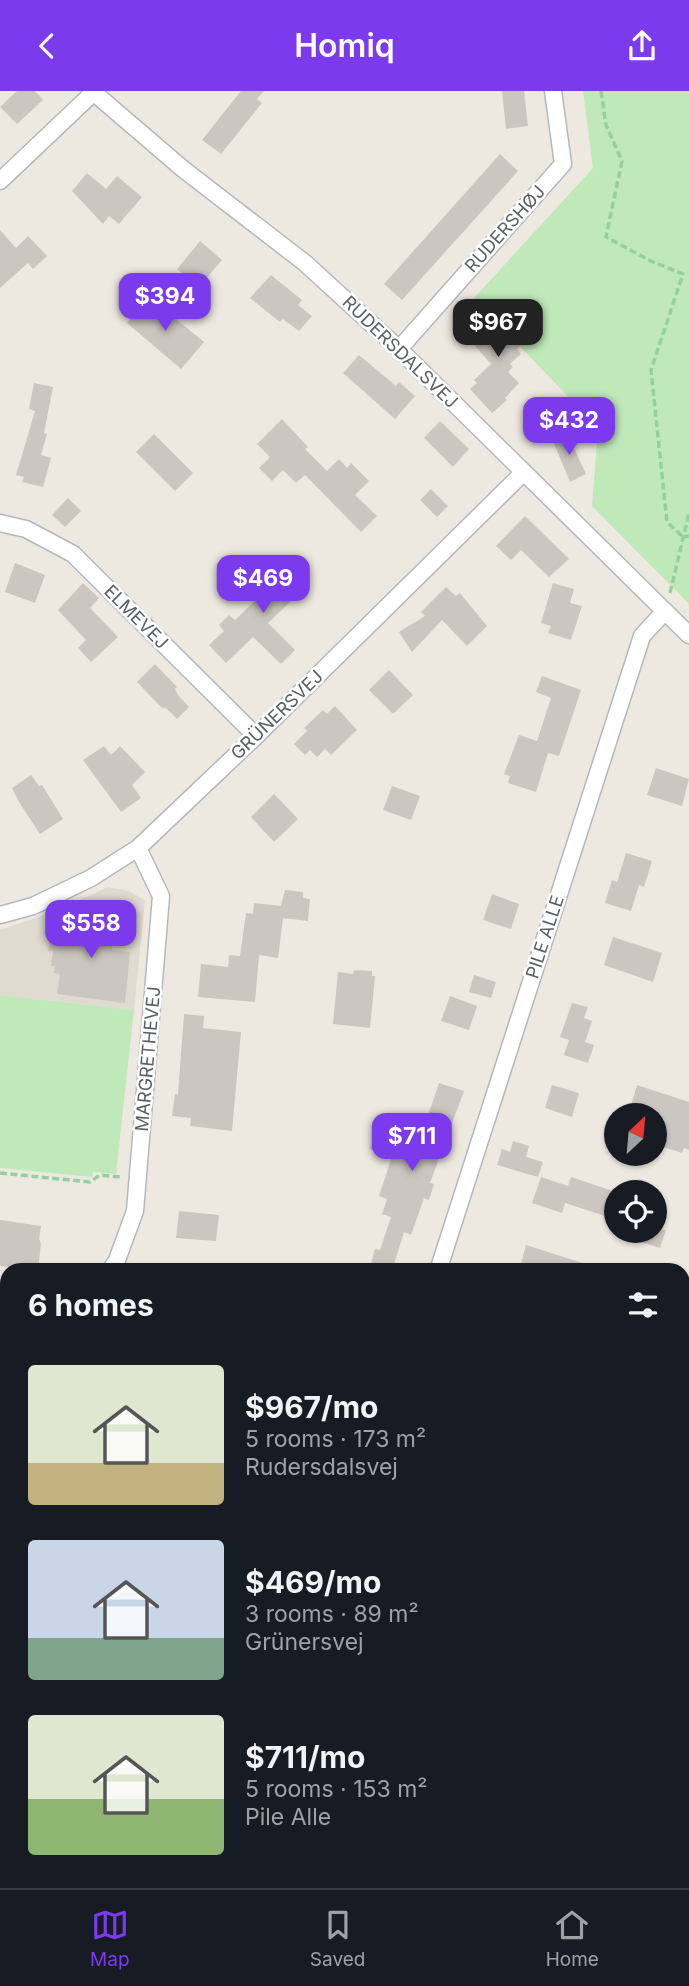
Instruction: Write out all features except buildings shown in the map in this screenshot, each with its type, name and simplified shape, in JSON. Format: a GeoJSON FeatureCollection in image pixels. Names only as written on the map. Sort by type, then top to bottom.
{"type":"FeatureCollection","features":[{"type":"Feature","properties":{"kind":"street","name":"RUDERSHØJ"},"geometry":{"type":"LineString","coordinates":[[399,349],[563,164],[553,91]]}},
{"type":"Feature","properties":{"kind":"street","name":"RUDERSDALSVEJ"},"geometry":{"type":"LineString","coordinates":[[94,92],[183,169],[305,263],[399,349],[689,635]]}},
{"type":"Feature","properties":{"kind":"street"},"geometry":{"type":"LineString","coordinates":[[0,181],[94,92]]}},
{"type":"Feature","properties":{"kind":"street","name":"GRÜNERSVEJ"},"geometry":{"type":"LineString","coordinates":[[0,915],[33,906],[91,879],[138,848],[524,473]]}},
{"type":"Feature","properties":{"kind":"street","name":"ELMEVEJ"},"geometry":{"type":"LineString","coordinates":[[0,523],[26,529],[73,554],[256,736]]}},
{"type":"Feature","properties":{"kind":"street","name":"PILE ALLE"},"geometry":{"type":"LineString","coordinates":[[441,1263],[642,636],[665,611]]}},
{"type":"Feature","properties":{"kind":"street","name":"MARGRETHEVEJ"},"geometry":{"type":"LineString","coordinates":[[115,1263],[135,1211],[161,896],[138,848]]}},
{"type":"Feature","properties":{"kind":"path"},"geometry":{"type":"LineString","coordinates":[[601,91],[606,125],[622,161],[606,237],[651,261],[683,274],[651,370],[667,521],[683,537]]}},
{"type":"Feature","properties":{"kind":"path"},"geometry":{"type":"LineString","coordinates":[[665,611],[689,513]]}},
{"type":"Feature","properties":{"kind":"path"},"geometry":{"type":"LineString","coordinates":[[683,537],[689,536]]}},
{"type":"Feature","properties":{"kind":"path"},"geometry":{"type":"LineString","coordinates":[[0,1173],[90,1182],[100,1175],[138,1180]]}},
{"type":"Feature","properties":{"kind":"shaded area"},"geometry":{"type":"Polygon","coordinates":[[[108,887],[129,891],[145,900],[134,1010],[0,995],[0,930],[53,912],[108,887]]]}},
{"type":"Feature","properties":{"kind":"green space"},"geometry":{"type":"Polygon","coordinates":[[[583,91],[689,91],[689,604],[592,506],[598,428],[474,298],[593,168],[583,91]]]}},
{"type":"Feature","properties":{"kind":"green space"},"geometry":{"type":"Polygon","coordinates":[[[0,995],[134,1010],[116,1174],[93,1172],[92,1177],[0,1168],[0,995]]]}}]}
